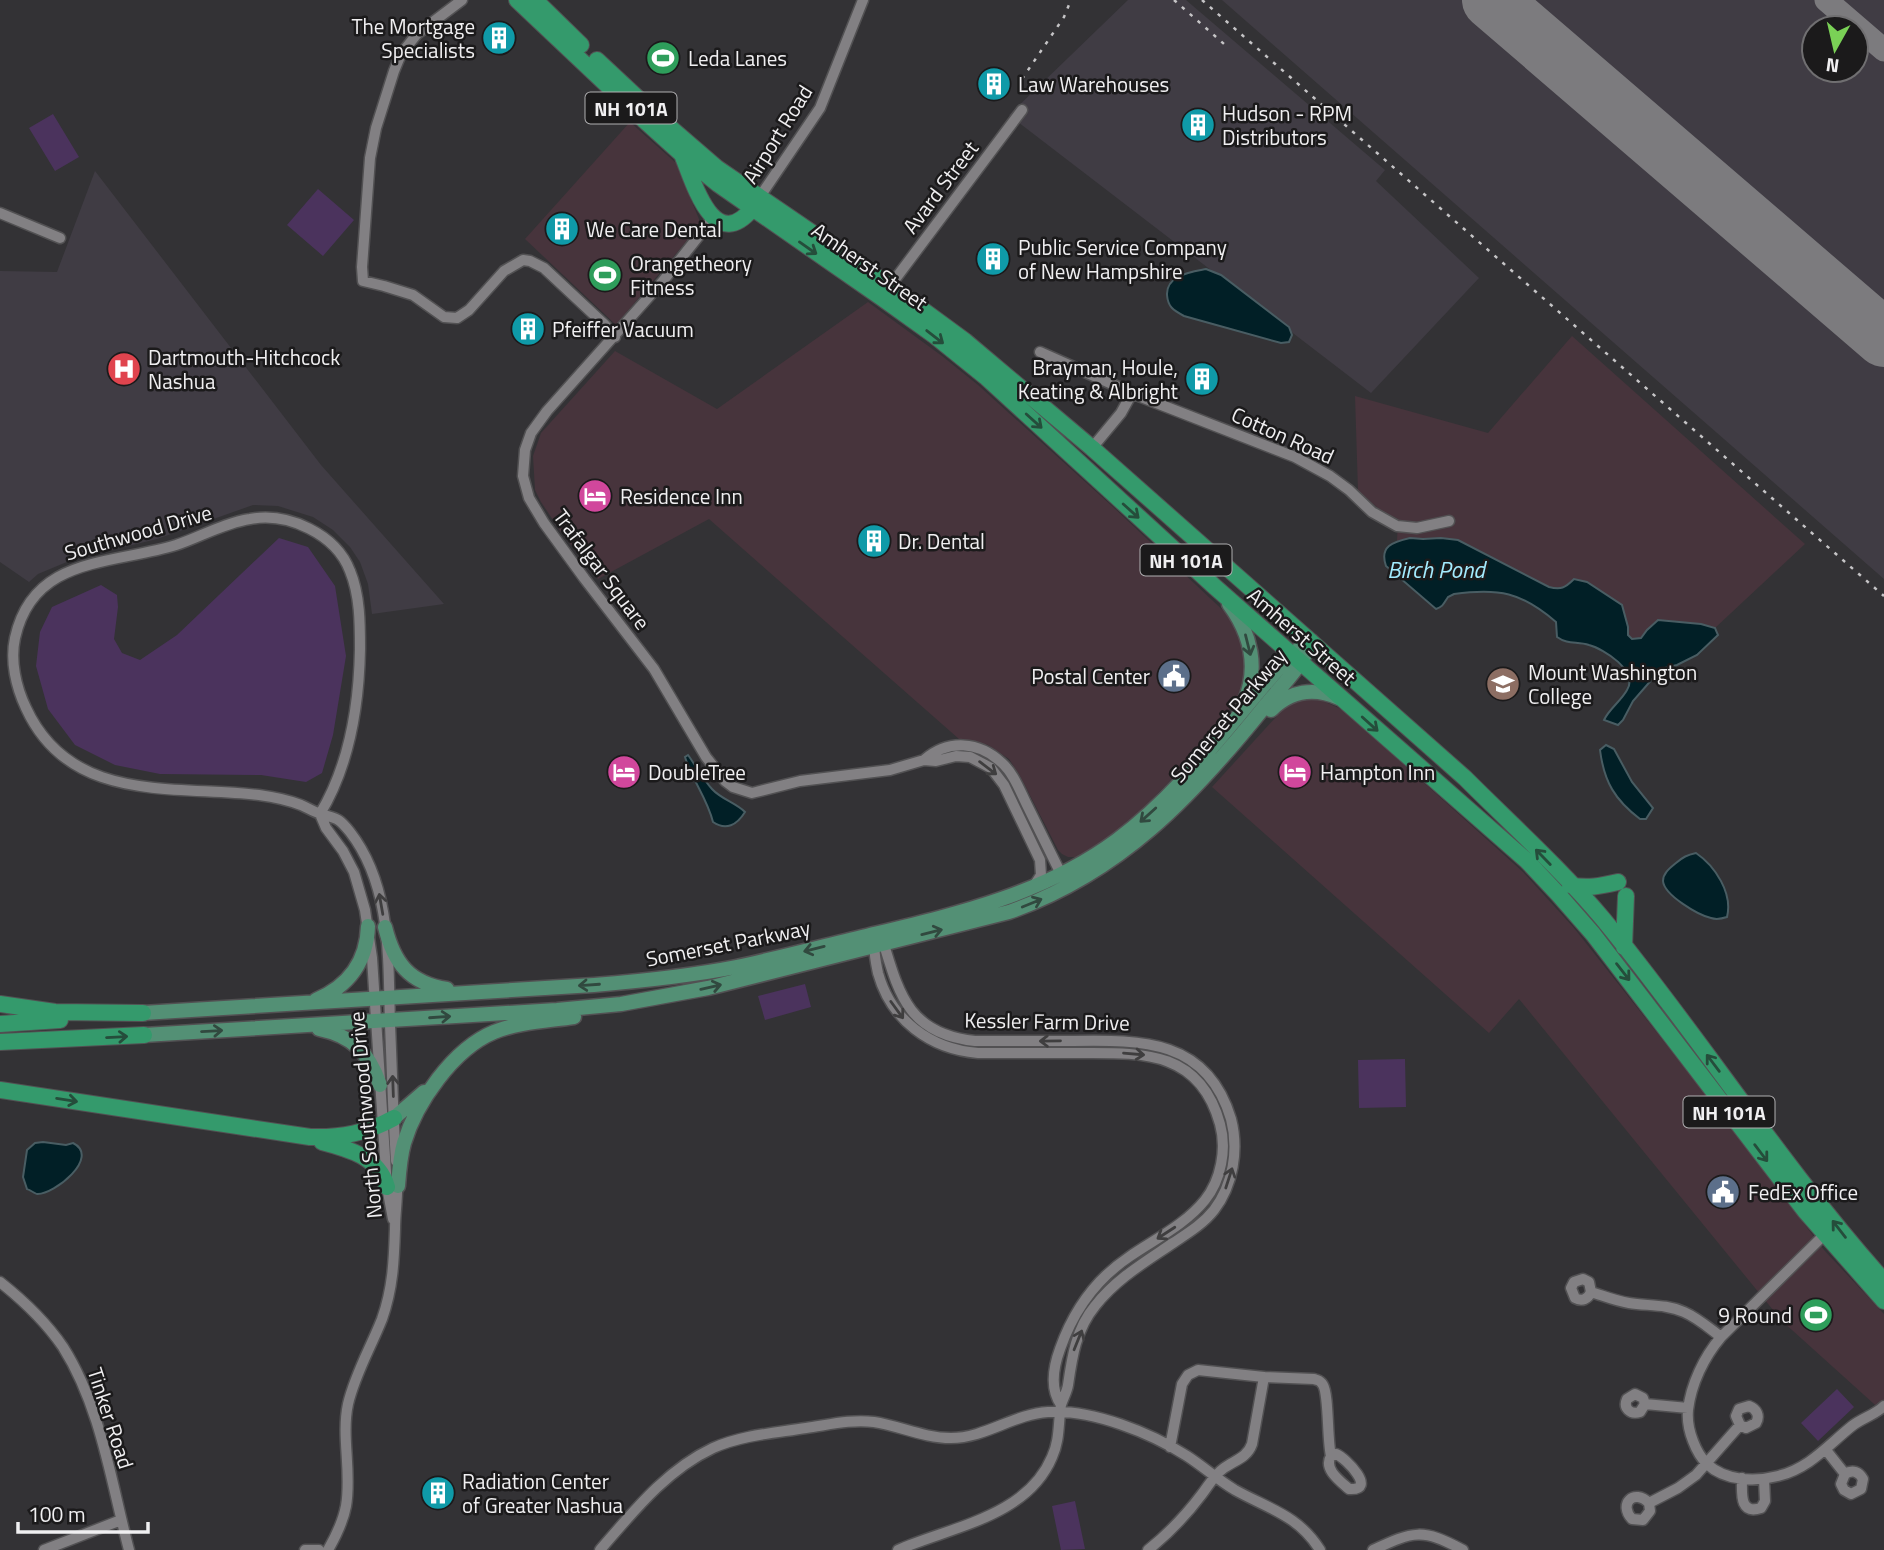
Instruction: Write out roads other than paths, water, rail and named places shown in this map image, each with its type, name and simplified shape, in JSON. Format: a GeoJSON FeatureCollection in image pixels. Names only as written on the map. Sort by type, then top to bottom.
{"type":"FeatureCollection","features":[{"type":"Feature","properties":{"kind":"highway","name":"Amherst Street"},"geometry":{"type":"LineString","coordinates":[[517,0],[681,154],[755,204],[893,305],[987,378],[1215,587],[1527,861],[1593,934],[1805,1211],[1884,1301]]}},
{"type":"Feature","properties":{"kind":"highway","name":"Amherst Street"},"geometry":{"type":"LineString","coordinates":[[535,0],[755,204],[890,286],[965,341],[1092,448],[1465,778],[1602,919],[1822,1208],[1884,1281]]}},
{"type":"Feature","properties":{"kind":"highway"},"geometry":{"type":"LineString","coordinates":[[681,154],[707,211],[713,218],[725,223],[734,222],[741,219],[755,204]]}},
{"type":"Feature","properties":{"kind":"highway"},"geometry":{"type":"LineString","coordinates":[[1570,884],[1582,888],[1622,889],[1624,947]]}},
{"type":"Feature","properties":{"kind":"highway"},"geometry":{"type":"LineString","coordinates":[[0,1004],[63,1013],[143,1013]]}},
{"type":"Feature","properties":{"kind":"highway"},"geometry":{"type":"LineString","coordinates":[[0,1024],[143,1013]]}},
{"type":"Feature","properties":{"kind":"highway"},"geometry":{"type":"LineString","coordinates":[[0,1042],[144,1035]]}},
{"type":"Feature","properties":{"kind":"highway"},"geometry":{"type":"LineString","coordinates":[[0,1090],[310,1137],[343,1136],[366,1131],[388,1121]]}},
{"type":"Feature","properties":{"kind":"highway"},"geometry":{"type":"LineString","coordinates":[[279,1132],[321,1141],[361,1155],[378,1168],[392,1187]]}},
{"type":"Feature","properties":{"kind":"main road"},"geometry":{"type":"LineString","coordinates":[[1215,587],[1241,624],[1247,636],[1251,657],[1250,686],[1235,719]]}},
{"type":"Feature","properties":{"kind":"main road","name":"Somerset Parkway"},"geometry":{"type":"LineString","coordinates":[[143,1013],[602,984],[695,973],[879,941],[1009,912],[1038,901],[1153,810],[1235,719],[1296,659],[1307,653],[1311,641]]}},
{"type":"Feature","properties":{"kind":"main road","name":"Somerset Parkway"},"geometry":{"type":"LineString","coordinates":[[144,1035],[573,1009],[644,1000],[708,988],[879,941],[1031,889],[1064,881],[1104,866],[1146,834],[1188,795],[1248,728],[1296,659]]}},
{"type":"Feature","properties":{"kind":"main road"},"geometry":{"type":"LineString","coordinates":[[1248,728],[1291,695],[1314,691],[1341,699]]}},
{"type":"Feature","properties":{"kind":"main road"},"geometry":{"type":"LineString","coordinates":[[304,1003],[332,992],[351,976],[365,948],[368,926]]}},
{"type":"Feature","properties":{"kind":"main road"},"geometry":{"type":"LineString","coordinates":[[384,927],[395,956],[413,977],[430,986],[476,992]]}},
{"type":"Feature","properties":{"kind":"main road"},"geometry":{"type":"LineString","coordinates":[[388,1121],[408,1107],[467,1048],[496,1031],[522,1024],[604,1012],[632,1006],[644,1000]]}},
{"type":"Feature","properties":{"kind":"main road"},"geometry":{"type":"LineString","coordinates":[[293,1026],[324,1030],[349,1039],[366,1055],[380,1085]]}},
{"type":"Feature","properties":{"kind":"main road"},"geometry":{"type":"LineString","coordinates":[[392,1187],[407,1134],[440,1076]]}},
{"type":"Feature","properties":{"kind":"street"},"geometry":{"type":"LineString","coordinates":[[462,0],[417,34],[401,54],[394,71],[376,128],[370,158],[363,281],[413,295],[444,317],[457,318],[469,310],[504,271],[523,260],[530,261],[544,268],[615,337]]}},
{"type":"Feature","properties":{"kind":"street","name":"Airport Road"},"geometry":{"type":"LineString","coordinates":[[755,204],[820,108],[863,0]]}},
{"type":"Feature","properties":{"kind":"street","name":"Avard Street"},"geometry":{"type":"LineString","coordinates":[[890,286],[1022,110]]}},
{"type":"Feature","properties":{"kind":"street"},"geometry":{"type":"LineString","coordinates":[[0,213],[60,238]]}},
{"type":"Feature","properties":{"kind":"street","name":"Trafalgar Square"},"geometry":{"type":"LineString","coordinates":[[713,218],[663,281],[547,411],[531,433],[523,458],[523,476],[526,491],[535,509],[654,669],[712,766],[733,787],[752,793],[800,781],[890,771],[924,760],[935,751],[955,746],[979,749],[1001,761],[1014,780],[1064,881]]}},
{"type":"Feature","properties":{"kind":"street","name":"Cotton Road"},"geometry":{"type":"LineString","coordinates":[[1040,352],[1132,393],[1307,463],[1341,484],[1371,512],[1397,526],[1417,528],[1449,520]]}},
{"type":"Feature","properties":{"kind":"street"},"geometry":{"type":"LineString","coordinates":[[1092,448],[1121,412],[1132,393]]}},
{"type":"Feature","properties":{"kind":"street","name":"Southwood Drive"},"geometry":{"type":"LineString","coordinates":[[320,814],[334,790],[347,749],[360,667],[360,626],[355,585],[344,559],[326,540],[302,525],[288,521],[275,518],[250,519],[156,551],[73,569],[49,581],[33,597],[20,618],[14,639],[15,675],[21,697],[34,724],[61,754],[113,782],[272,797],[320,814],[337,818],[349,831],[362,851],[378,888],[384,927],[383,1021]]}},
{"type":"Feature","properties":{"kind":"street","name":"Trafalgar Square"},"geometry":{"type":"LineString","coordinates":[[924,760],[970,757],[995,772],[1040,860],[1040,878],[1031,889]]}},
{"type":"Feature","properties":{"kind":"street","name":"Southwood Drive"},"geometry":{"type":"LineString","coordinates":[[320,814],[354,872],[362,895],[382,998]]}},
{"type":"Feature","properties":{"kind":"street","name":"Kessler Farm Drive"},"geometry":{"type":"LineString","coordinates":[[879,941],[879,975],[887,996],[904,1021],[928,1039],[956,1050],[978,1053],[1139,1053],[1159,1057],[1186,1071],[1201,1084],[1216,1110],[1224,1145],[1220,1170],[1208,1197],[1194,1213],[1119,1264],[1090,1293],[1067,1332],[1058,1356],[1054,1392],[1061,1409],[1058,1438],[1052,1457],[1040,1478],[1021,1496],[987,1516],[898,1550]]}},
{"type":"Feature","properties":{"kind":"street","name":"North Southwood Drive"},"geometry":{"type":"LineString","coordinates":[[383,1021],[380,1085],[388,1121]]}},
{"type":"Feature","properties":{"kind":"street","name":"North Southwood Drive"},"geometry":{"type":"LineString","coordinates":[[328,1550],[341,1526],[347,1504],[347,1410],[356,1377],[390,1293],[395,1254],[383,1021]]}},
{"type":"Feature","properties":{"kind":"street"},"geometry":{"type":"LineString","coordinates":[[1825,1234],[1721,1337],[1704,1362],[1688,1408],[1691,1435],[1706,1463],[1717,1471],[1729,1476],[1765,1479],[1797,1469],[1826,1450],[1850,1427],[1884,1406]]}},
{"type":"Feature","properties":{"kind":"street","name":"Tinker Road"},"geometry":{"type":"LineString","coordinates":[[0,1282],[45,1324],[71,1360],[95,1420],[129,1550]]}},
{"type":"Feature","properties":{"kind":"street"},"geometry":{"type":"LineString","coordinates":[[1591,1292],[1622,1302],[1662,1306],[1685,1312],[1721,1337]]}},
{"type":"Feature","properties":{"kind":"street"},"geometry":{"type":"LineString","coordinates":[[1170,1447],[1182,1384],[1188,1375],[1198,1370],[1314,1379],[1323,1385],[1325,1390],[1331,1457]]}},
{"type":"Feature","properties":{"kind":"street"},"geometry":{"type":"LineString","coordinates":[[1148,1550],[1167,1534],[1223,1468],[1244,1456],[1251,1448],[1264,1377]]}},
{"type":"Feature","properties":{"kind":"street"},"geometry":{"type":"LineString","coordinates":[[1645,1404],[1688,1408]]}},
{"type":"Feature","properties":{"kind":"street"},"geometry":{"type":"LineString","coordinates":[[600,1550],[656,1488],[687,1463],[723,1444],[762,1434],[853,1421],[883,1424],[933,1437],[963,1437],[1030,1415],[1061,1409],[1135,1430],[1186,1455],[1242,1494],[1291,1519],[1307,1533],[1320,1550]]}},
{"type":"Feature","properties":{"kind":"street"},"geometry":{"type":"LineString","coordinates":[[1649,1503],[1690,1480],[1740,1425]]}},
{"type":"Feature","properties":{"kind":"street"},"geometry":{"type":"LineString","coordinates":[[1826,1450],[1845,1474]]}},
{"type":"Feature","properties":{"kind":"street"},"geometry":{"type":"LineString","coordinates":[[1742,1478],[1743,1501],[1747,1507],[1754,1510],[1761,1508],[1765,1501],[1765,1479]]}},
{"type":"Feature","properties":{"kind":"street"},"geometry":{"type":"LineString","coordinates":[[44,1550],[121,1520]]}},
{"type":"Feature","properties":{"kind":"street"},"geometry":{"type":"LineString","coordinates":[[1373,1550],[1399,1538],[1419,1533],[1430,1534],[1463,1550]]}},
{"type":"Feature","properties":{"kind":"street"},"geometry":{"type":"LineString","coordinates":[[304,1550],[319,1550]]}},
{"type":"Feature","properties":{"kind":"water"},"geometry":{"type":"Polygon","coordinates":[[[1206,269],[1221,275],[1289,327],[1292,335],[1289,342],[1281,343],[1184,316],[1174,310],[1167,295],[1171,283],[1181,276],[1206,269]]]}},
{"type":"Feature","properties":{"kind":"water","name":"Birch Pond"},"geometry":{"type":"Polygon","coordinates":[[[1410,538],[1458,540],[1549,587],[1563,588],[1574,579],[1587,582],[1622,605],[1628,635],[1632,639],[1641,638],[1658,620],[1701,624],[1715,628],[1718,635],[1697,655],[1661,669],[1633,701],[1618,725],[1604,720],[1627,690],[1629,683],[1624,668],[1618,662],[1595,647],[1557,637],[1556,622],[1532,604],[1509,594],[1454,594],[1436,609],[1386,566],[1386,549],[1393,543],[1410,538]]]}},
{"type":"Feature","properties":{"kind":"water"},"geometry":{"type":"Polygon","coordinates":[[[1606,745],[1614,749],[1632,782],[1653,808],[1646,819],[1640,819],[1631,812],[1612,789],[1604,772],[1600,750],[1606,745]]]}},
{"type":"Feature","properties":{"kind":"water"},"geometry":{"type":"Polygon","coordinates":[[[688,755],[712,789],[745,812],[735,823],[722,826],[713,822],[685,757],[688,755]]]}},
{"type":"Feature","properties":{"kind":"water"},"geometry":{"type":"Polygon","coordinates":[[[1696,853],[1710,865],[1721,881],[1727,899],[1727,917],[1715,919],[1698,913],[1682,904],[1665,886],[1663,878],[1667,871],[1683,858],[1696,853]]]}},
{"type":"Feature","properties":{"kind":"water"},"geometry":{"type":"Polygon","coordinates":[[[35,1143],[66,1145],[73,1143],[80,1149],[82,1157],[72,1174],[63,1182],[45,1193],[37,1194],[27,1189],[23,1177],[27,1150],[35,1143]]]}},
{"type":"Feature","properties":{"kind":"railway"},"geometry":{"type":"LineString","coordinates":[[1022,79],[1064,17],[1071,0]]}},
{"type":"Feature","properties":{"kind":"railway"},"geometry":{"type":"LineString","coordinates":[[1174,0],[1224,44]]}},
{"type":"Feature","properties":{"kind":"railway"},"geometry":{"type":"LineString","coordinates":[[1202,0],[1884,596]]}},
{"type":"Feature","properties":{"kind":"place","name":"The Mortgage Specialists"},"geometry":{"type":"Point","coordinates":[499,38]}},
{"type":"Feature","properties":{"kind":"place","name":"Leda Lanes"},"geometry":{"type":"Point","coordinates":[663,58]}},
{"type":"Feature","properties":{"kind":"place","name":"Law Warehouses"},"geometry":{"type":"Point","coordinates":[994,84]}},
{"type":"Feature","properties":{"kind":"place","name":"Hudson - RPM Distributors"},"geometry":{"type":"Point","coordinates":[1198,125]}},
{"type":"Feature","properties":{"kind":"place","name":"We Care Dental"},"geometry":{"type":"Point","coordinates":[562,229]}},
{"type":"Feature","properties":{"kind":"place","name":"Public Service Company of New Hampshire"},"geometry":{"type":"Point","coordinates":[993,259]}},
{"type":"Feature","properties":{"kind":"place","name":"Orangetheory Fitness"},"geometry":{"type":"Point","coordinates":[605,275]}},
{"type":"Feature","properties":{"kind":"place","name":"Pfeiffer Vacuum"},"geometry":{"type":"Point","coordinates":[528,329]}},
{"type":"Feature","properties":{"kind":"place","name":"Dartmouth-Hitchcock Nashua"},"geometry":{"type":"Point","coordinates":[124,369]}},
{"type":"Feature","properties":{"kind":"place","name":"Brayman, Houle, Keating & Albright"},"geometry":{"type":"Point","coordinates":[1202,379]}},
{"type":"Feature","properties":{"kind":"place","name":"Residence Inn"},"geometry":{"type":"Point","coordinates":[595,496]}},
{"type":"Feature","properties":{"kind":"place","name":"Dr. Dental"},"geometry":{"type":"Point","coordinates":[874,541]}},
{"type":"Feature","properties":{"kind":"place","name":"Postal Center"},"geometry":{"type":"Point","coordinates":[1174,676]}},
{"type":"Feature","properties":{"kind":"place","name":"Mount Washington College"},"geometry":{"type":"Point","coordinates":[1503,684]}},
{"type":"Feature","properties":{"kind":"place","name":"DoubleTree"},"geometry":{"type":"Point","coordinates":[624,772]}},
{"type":"Feature","properties":{"kind":"place","name":"Hampton Inn"},"geometry":{"type":"Point","coordinates":[1295,772]}},
{"type":"Feature","properties":{"kind":"place","name":"FedEx Office"},"geometry":{"type":"Point","coordinates":[1723,1192]}},
{"type":"Feature","properties":{"kind":"place","name":"9 Round"},"geometry":{"type":"Point","coordinates":[1816,1315]}},
{"type":"Feature","properties":{"kind":"place","name":"Radiation Center of Greater Nashua"},"geometry":{"type":"Point","coordinates":[438,1493]}}]}
